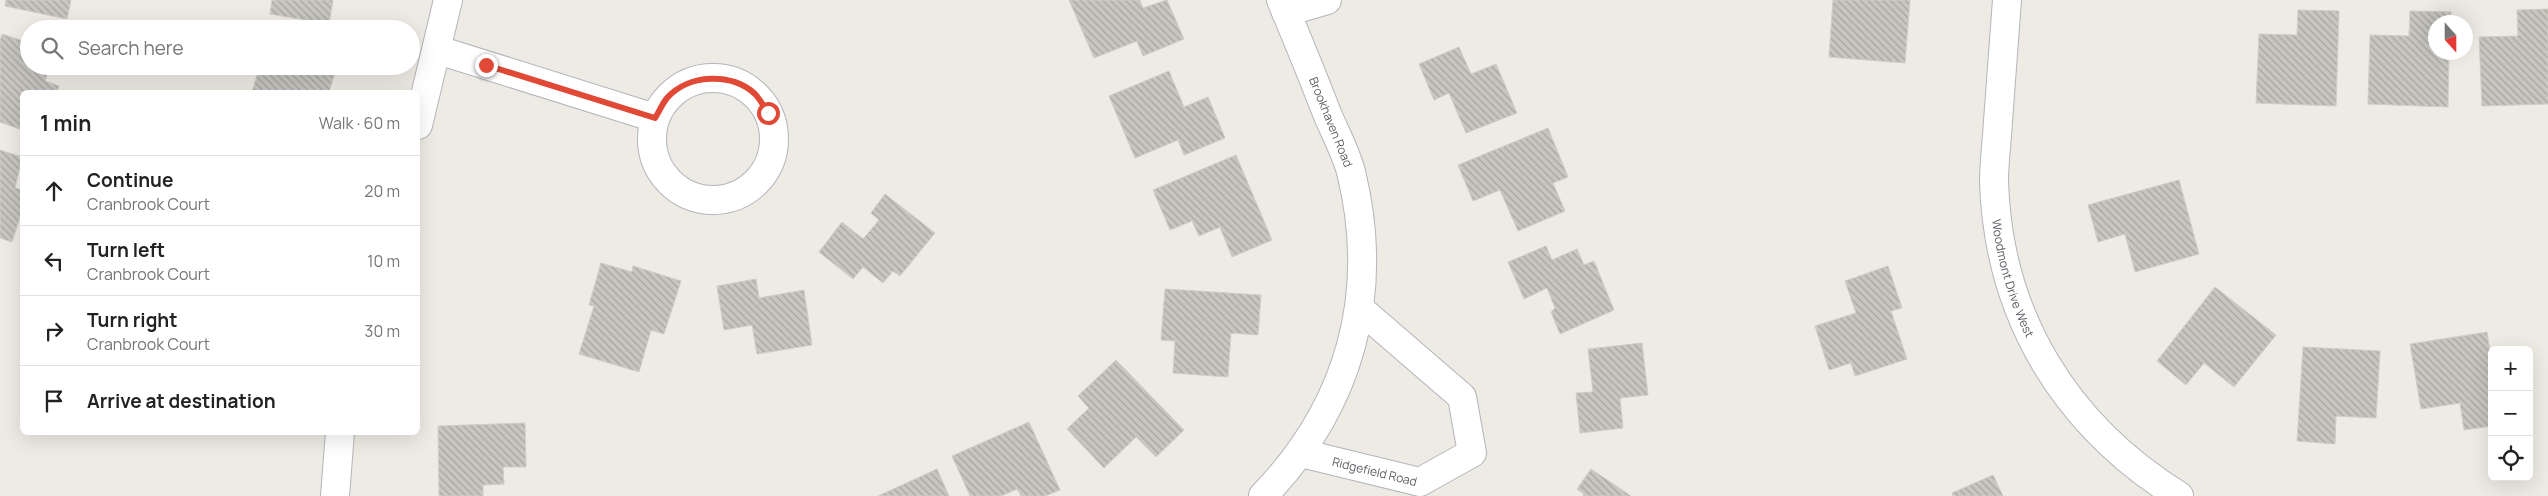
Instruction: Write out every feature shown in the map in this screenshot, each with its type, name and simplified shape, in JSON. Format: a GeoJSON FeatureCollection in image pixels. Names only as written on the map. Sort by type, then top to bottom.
{"type":"FeatureCollection","features":[{"type":"Feature","properties":{"kind":"street"},"geometry":{"type":"LineString","coordinates":[[420,118],[438,50],[448,0]]}},
{"type":"Feature","properties":{"kind":"street"},"geometry":{"type":"LineString","coordinates":[[1283,6],[1327,0]]}},
{"type":"Feature","properties":{"kind":"street","name":"Woodmont Drive West"},"geometry":{"type":"LineString","coordinates":[[2007,0],[1994,180],[2000,245],[2012,295],[2027,331],[2045,364],[2066,395],[2092,426],[2120,453],[2179,496]]}},
{"type":"Feature","properties":{"kind":"street","name":"Brookhaven Road"},"geometry":{"type":"LineString","coordinates":[[1283,6],[1351,170],[1362,230],[1363,286],[1354,341],[1333,400],[1301,453]]}},
{"type":"Feature","properties":{"kind":"street"},"geometry":{"type":"LineString","coordinates":[[438,50],[655,118]]}},
{"type":"Feature","properties":{"kind":"street"},"geometry":{"type":"LineString","coordinates":[[710,78],[734,81],[754,93],[768,113],[774,136],[771,159],[758,180],[739,194],[716,200],[692,196],[671,184],[657,165],[651,141],[655,118],[668,98],[687,83],[710,78]]}},
{"type":"Feature","properties":{"kind":"street","name":"Ridgefield Road"},"geometry":{"type":"LineString","coordinates":[[1301,453],[1420,482],[1472,453],[1462,396],[1359,308]]}},
{"type":"Feature","properties":{"kind":"street"},"geometry":{"type":"LineString","coordinates":[[335,496],[340,435]]}},
{"type":"Feature","properties":{"kind":"street"},"geometry":{"type":"LineString","coordinates":[[1263,496],[1301,453]]}},
{"type":"Feature","properties":{"kind":"building"},"geometry":{"type":"Polygon","coordinates":[[[6,0],[71,0],[67,19],[5,6],[6,0]]]}},
{"type":"Feature","properties":{"kind":"building"},"geometry":{"type":"Polygon","coordinates":[[[272,0],[333,0],[330,20],[305,20],[270,14],[272,0]]]}},
{"type":"Feature","properties":{"kind":"building"},"geometry":{"type":"Polygon","coordinates":[[[1069,0],[1140,0],[1143,8],[1167,0],[1184,39],[1143,56],[1137,41],[1094,58],[1069,0]]]}},
{"type":"Feature","properties":{"kind":"building"},"geometry":{"type":"Polygon","coordinates":[[[1833,0],[1910,0],[1905,63],[1829,57],[1833,0]]]}},
{"type":"Feature","properties":{"kind":"building"},"geometry":{"type":"Polygon","coordinates":[[[2548,9],[2548,104],[2482,106],[2479,37],[2518,36],[2517,10],[2548,9]]]}},
{"type":"Feature","properties":{"kind":"building"},"geometry":{"type":"Polygon","coordinates":[[[2298,10],[2339,11],[2336,106],[2256,103],[2259,34],[2297,35],[2298,10]]]}},
{"type":"Feature","properties":{"kind":"building"},"geometry":{"type":"Polygon","coordinates":[[[2410,11],[2451,12],[2451,15],[2428,15],[2428,60],[2449,60],[2448,107],[2368,104],[2370,35],[2409,36],[2410,11]]]}},
{"type":"Feature","properties":{"kind":"building"},"geometry":{"type":"Polygon","coordinates":[[[2,34],[20,40],[20,75],[47,75],[45,81],[59,86],[58,90],[20,90],[20,129],[0,122],[0,41],[2,34]]]}},
{"type":"Feature","properties":{"kind":"building"},"geometry":{"type":"Polygon","coordinates":[[[1459,47],[1471,74],[1496,64],[1517,113],[1466,133],[1449,93],[1434,100],[1419,64],[1459,47]]]}},
{"type":"Feature","properties":{"kind":"building"},"geometry":{"type":"Polygon","coordinates":[[[1169,71],[1184,107],[1208,97],[1225,138],[1184,155],[1178,140],[1135,158],[1109,96],[1169,71]]]}},
{"type":"Feature","properties":{"kind":"building"},"geometry":{"type":"Polygon","coordinates":[[[257,75],[334,75],[330,90],[253,90],[257,75]]]}},
{"type":"Feature","properties":{"kind":"building"},"geometry":{"type":"Polygon","coordinates":[[[1548,128],[1568,177],[1553,183],[1565,211],[1518,231],[1500,190],[1473,201],[1458,165],[1548,128]]]}},
{"type":"Feature","properties":{"kind":"building"},"geometry":{"type":"Polygon","coordinates":[[[0,150],[20,156],[15,188],[20,189],[20,217],[12,242],[0,238],[0,150]]]}},
{"type":"Feature","properties":{"kind":"building"},"geometry":{"type":"Polygon","coordinates":[[[1236,155],[1272,240],[1232,257],[1220,227],[1199,236],[1192,221],[1170,230],[1153,190],[1236,155]]]}},
{"type":"Feature","properties":{"kind":"building"},"geometry":{"type":"Polygon","coordinates":[[[2179,180],[2199,254],[2135,272],[2125,234],[2098,242],[2088,205],[2179,180]]]}},
{"type":"Feature","properties":{"kind":"building"},"geometry":{"type":"Polygon","coordinates":[[[885,194],[935,233],[900,276],[893,271],[883,283],[863,267],[853,279],[819,252],[842,222],[863,239],[879,220],[871,213],[885,194]]]}},
{"type":"Feature","properties":{"kind":"building"},"geometry":{"type":"Polygon","coordinates":[[[1546,246],[1552,260],[1577,249],[1584,265],[1594,261],[1614,310],[1560,334],[1551,312],[1555,308],[1547,288],[1524,299],[1508,262],[1546,246]]]}},
{"type":"Feature","properties":{"kind":"building"},"geometry":{"type":"Polygon","coordinates":[[[601,263],[632,272],[633,266],[681,281],[664,334],[651,330],[639,372],[579,354],[594,306],[589,305],[601,263]]]}},
{"type":"Feature","properties":{"kind":"building"},"geometry":{"type":"Polygon","coordinates":[[[1888,266],[1902,308],[1891,311],[1907,359],[1855,376],[1851,363],[1829,370],[1815,326],[1856,313],[1845,281],[1888,266]]]}},
{"type":"Feature","properties":{"kind":"building"},"geometry":{"type":"Polygon","coordinates":[[[756,279],[759,298],[804,290],[812,345],[757,354],[752,325],[724,330],[717,286],[756,279]]]}},
{"type":"Feature","properties":{"kind":"building"},"geometry":{"type":"Polygon","coordinates":[[[2215,287],[2276,335],[2234,387],[2204,363],[2186,385],[2157,361],[2215,287]]]}},
{"type":"Feature","properties":{"kind":"building"},"geometry":{"type":"Polygon","coordinates":[[[1165,289],[1261,295],[1258,335],[1231,333],[1228,377],[1173,373],[1175,341],[1161,340],[1165,289]]]}},
{"type":"Feature","properties":{"kind":"building"},"geometry":{"type":"Polygon","coordinates":[[[2487,332],[2489,346],[2488,427],[2464,430],[2460,403],[2421,409],[2410,344],[2487,332]]]}},
{"type":"Feature","properties":{"kind":"building"},"geometry":{"type":"Polygon","coordinates":[[[1642,343],[1648,395],[1620,398],[1623,428],[1580,433],[1576,393],[1593,392],[1588,349],[1642,343]]]}},
{"type":"Feature","properties":{"kind":"building"},"geometry":{"type":"Polygon","coordinates":[[[2303,347],[2380,351],[2376,418],[2336,416],[2335,444],[2297,441],[2303,347]]]}},
{"type":"Feature","properties":{"kind":"building"},"geometry":{"type":"Polygon","coordinates":[[[1116,360],[1184,430],[1156,457],[1136,437],[1104,468],[1067,429],[1089,408],[1078,396],[1116,360]]]}},
{"type":"Feature","properties":{"kind":"building"},"geometry":{"type":"Polygon","coordinates":[[[1029,422],[1060,490],[1045,496],[1021,496],[1017,489],[1001,496],[970,496],[952,456],[1029,422]]]}},
{"type":"Feature","properties":{"kind":"building"},"geometry":{"type":"Polygon","coordinates":[[[525,423],[526,467],[503,467],[504,484],[483,485],[483,496],[439,496],[438,426],[525,423]]]}},
{"type":"Feature","properties":{"kind":"building"},"geometry":{"type":"Polygon","coordinates":[[[937,469],[949,496],[878,496],[937,469]]]}},
{"type":"Feature","properties":{"kind":"building"},"geometry":{"type":"Polygon","coordinates":[[[1591,469],[1631,496],[1583,496],[1584,494],[1577,489],[1591,469]]]}},
{"type":"Feature","properties":{"kind":"building"},"geometry":{"type":"Polygon","coordinates":[[[1993,475],[2003,496],[1953,496],[1952,493],[1993,475]]]}},
{"type":"Feature","properties":{"kind":"route"},"geometry":{"type":"LineString","coordinates":[[486,65],[655,118],[668,98],[687,83],[710,78],[734,81],[754,93],[768,113]]}}]}
